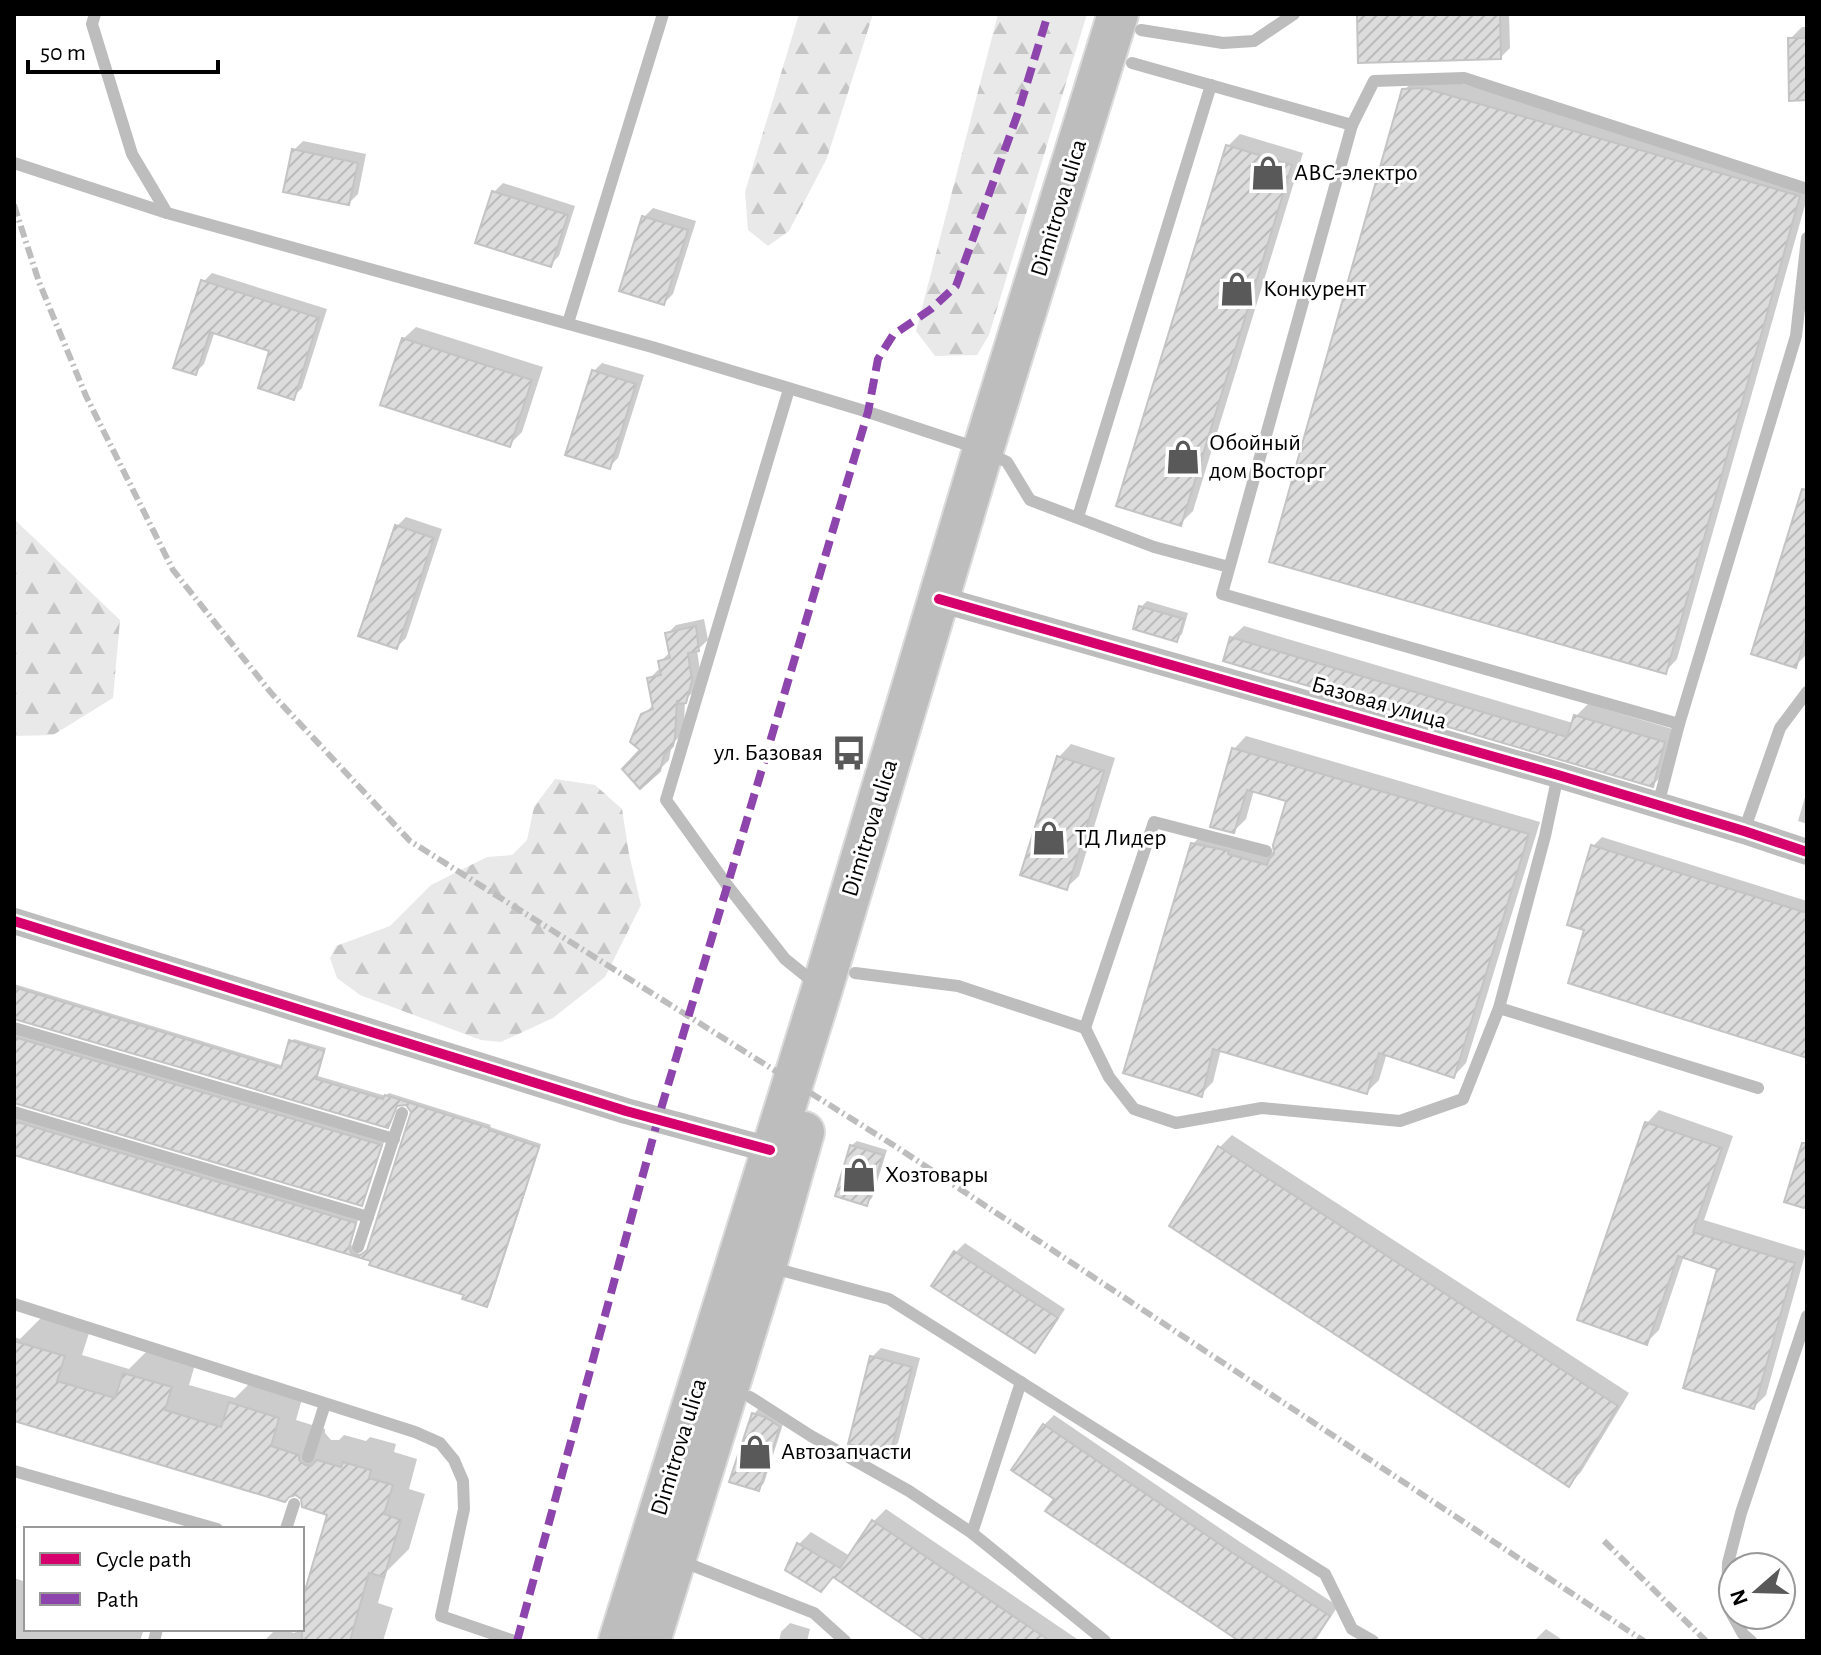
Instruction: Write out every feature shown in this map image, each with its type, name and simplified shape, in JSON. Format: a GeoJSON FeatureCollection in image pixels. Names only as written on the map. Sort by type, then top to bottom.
{"type":"FeatureCollection","features":[{"type":"Feature","properties":{"kind":"main road","name":"Dimitrova ulica"},"geometry":{"type":"LineString","coordinates":[[650,1641],[766,1266],[814,1097],[838,981],[995,456],[1134,30]]}},
{"type":"Feature","properties":{"kind":"main road","name":"Dimitrova ulica"},"geometry":{"type":"LineString","coordinates":[[619,1641],[770,1150],[838,981]]}},
{"type":"Feature","properties":{"kind":"street","name":"Базовая улица"},"geometry":{"type":"LineString","coordinates":[[952,602],[1558,775],[1807,852]]}},
{"type":"Feature","properties":{"kind":"street"},"geometry":{"type":"LineString","coordinates":[[14,921],[597,1102],[770,1150]]}},
{"type":"Feature","properties":{"kind":"lane"},"geometry":{"type":"LineString","coordinates":[[95,14],[92,24],[132,154],[167,213]]}},
{"type":"Feature","properties":{"kind":"lane"},"geometry":{"type":"LineString","coordinates":[[568,323],[663,14]]}},
{"type":"Feature","properties":{"kind":"lane"},"geometry":{"type":"LineString","coordinates":[[1134,30],[1223,43],[1254,41],[1294,14]]}},
{"type":"Feature","properties":{"kind":"lane"},"geometry":{"type":"LineString","coordinates":[[1134,30],[1211,85],[1352,125]]}},
{"type":"Feature","properties":{"kind":"lane"},"geometry":{"type":"LineString","coordinates":[[1679,724],[1222,594],[1352,125],[1374,81],[1464,78],[1807,189]]}},
{"type":"Feature","properties":{"kind":"lane"},"geometry":{"type":"LineString","coordinates":[[1078,517],[1211,85]]}},
{"type":"Feature","properties":{"kind":"lane"},"geometry":{"type":"LineString","coordinates":[[14,163],[167,213],[568,323],[789,389],[995,456],[1030,500],[1154,547],[1229,567]]}},
{"type":"Feature","properties":{"kind":"lane"},"geometry":{"type":"LineString","coordinates":[[1658,805],[1679,724],[1796,336],[1807,238]]}},
{"type":"Feature","properties":{"kind":"lane"},"geometry":{"type":"LineString","coordinates":[[789,389],[666,800],[785,959],[838,981],[958,986],[1085,1028]]}},
{"type":"Feature","properties":{"kind":"lane"},"geometry":{"type":"LineString","coordinates":[[1744,831],[1780,728],[1807,692]]}},
{"type":"Feature","properties":{"kind":"lane"},"geometry":{"type":"LineString","coordinates":[[1266,851],[1154,822],[1085,1028],[1109,1077],[1134,1109],[1176,1123],[1262,1108],[1400,1121],[1463,1099],[1499,1008],[1558,775]]}},
{"type":"Feature","properties":{"kind":"lane"},"geometry":{"type":"LineString","coordinates":[[1499,1008],[1758,1088]]}},
{"type":"Feature","properties":{"kind":"lane"},"geometry":{"type":"LineString","coordinates":[[14,1028],[394,1139]]}},
{"type":"Feature","properties":{"kind":"lane"},"geometry":{"type":"LineString","coordinates":[[14,1112],[368,1217]]}},
{"type":"Feature","properties":{"kind":"lane"},"geometry":{"type":"LineString","coordinates":[[358,1247],[402,1113]]}},
{"type":"Feature","properties":{"kind":"lane"},"geometry":{"type":"LineString","coordinates":[[766,1266],[889,1299],[1325,1574],[1352,1629],[1373,1641]]}},
{"type":"Feature","properties":{"kind":"lane"},"geometry":{"type":"LineString","coordinates":[[14,1304],[415,1432],[440,1443],[454,1460],[463,1481],[464,1509],[441,1616],[514,1641]]}},
{"type":"Feature","properties":{"kind":"lane"},"geometry":{"type":"LineString","coordinates":[[1751,1641],[1743,1634],[1727,1605],[1728,1563],[1741,1513],[1807,1316]]}},
{"type":"Feature","properties":{"kind":"lane"},"geometry":{"type":"LineString","coordinates":[[972,1533],[1021,1382]]}},
{"type":"Feature","properties":{"kind":"lane"},"geometry":{"type":"LineString","coordinates":[[750,1397],[811,1436],[909,1491],[972,1533],[1105,1641]]}},
{"type":"Feature","properties":{"kind":"lane"},"geometry":{"type":"LineString","coordinates":[[308,1457],[325,1404]]}},
{"type":"Feature","properties":{"kind":"lane"},"geometry":{"type":"LineString","coordinates":[[14,1471],[186,1524]]}},
{"type":"Feature","properties":{"kind":"lane"},"geometry":{"type":"LineString","coordinates":[[287,1527],[294,1504]]}},
{"type":"Feature","properties":{"kind":"lane"},"geometry":{"type":"LineString","coordinates":[[674,1558],[814,1613],[845,1641]]}},
{"type":"Feature","properties":{"kind":"green space"},"geometry":{"type":"Polygon","coordinates":[[[799,14],[873,14],[827,158],[789,231],[768,246],[748,230],[745,192],[799,14]]]}},
{"type":"Feature","properties":{"kind":"green space"},"geometry":{"type":"Polygon","coordinates":[[[998,14],[1087,14],[989,335],[977,355],[935,356],[916,331],[998,14]]]}},
{"type":"Feature","properties":{"kind":"green space"},"geometry":{"type":"Polygon","coordinates":[[[14,519],[120,620],[113,698],[53,735],[14,736],[14,519]]]}},
{"type":"Feature","properties":{"kind":"green space"},"geometry":{"type":"Polygon","coordinates":[[[555,779],[595,785],[622,809],[641,905],[605,977],[553,1018],[501,1042],[481,1040],[360,995],[337,978],[330,958],[336,946],[390,926],[431,885],[487,857],[512,855],[527,840],[534,807],[555,779]]]}},
{"type":"Feature","properties":{"kind":"building"},"geometry":{"type":"Polygon","coordinates":[[[1500,14],[1501,59],[1358,63],[1357,15],[1500,14]]]}},
{"type":"Feature","properties":{"kind":"building"},"geometry":{"type":"Polygon","coordinates":[[[1788,38],[1807,38],[1807,100],[1789,101],[1788,38]]]}},
{"type":"Feature","properties":{"kind":"building"},"geometry":{"type":"Polygon","coordinates":[[[1424,88],[1800,196],[1666,674],[1269,562],[1402,89],[1424,88]]]}},
{"type":"Feature","properties":{"kind":"building"},"geometry":{"type":"Polygon","coordinates":[[[1226,145],[1292,165],[1181,526],[1116,506],[1226,145]]]}},
{"type":"Feature","properties":{"kind":"building"},"geometry":{"type":"Polygon","coordinates":[[[292,149],[358,163],[349,205],[283,192],[292,149]]]}},
{"type":"Feature","properties":{"kind":"building"},"geometry":{"type":"Polygon","coordinates":[[[492,191],[568,215],[551,267],[475,243],[492,191]]]}},
{"type":"Feature","properties":{"kind":"building"},"geometry":{"type":"Polygon","coordinates":[[[642,216],[688,230],[664,305],[619,291],[642,216]]]}},
{"type":"Feature","properties":{"kind":"building"},"geometry":{"type":"Polygon","coordinates":[[[201,280],[319,318],[294,400],[258,388],[269,351],[210,332],[196,375],[173,368],[201,280]]]}},
{"type":"Feature","properties":{"kind":"building"},"geometry":{"type":"Polygon","coordinates":[[[402,338],[532,380],[510,447],[380,405],[402,338]]]}},
{"type":"Feature","properties":{"kind":"building"},"geometry":{"type":"Polygon","coordinates":[[[592,370],[636,384],[610,469],[565,455],[592,370]]]}},
{"type":"Feature","properties":{"kind":"building"},"geometry":{"type":"Polygon","coordinates":[[[1802,489],[1807,490],[1807,632],[1796,668],[1751,654],[1802,489]]]}},
{"type":"Feature","properties":{"kind":"building"},"geometry":{"type":"Polygon","coordinates":[[[395,525],[434,538],[397,649],[358,636],[395,525]]]}},
{"type":"Feature","properties":{"kind":"building"},"geometry":{"type":"Polygon","coordinates":[[[1139,606],[1184,619],[1177,642],[1133,629],[1139,606]]]}},
{"type":"Feature","properties":{"kind":"building"},"geometry":{"type":"Polygon","coordinates":[[[696,626],[699,651],[688,653],[692,681],[686,703],[678,704],[677,700],[673,746],[664,755],[660,771],[640,789],[622,769],[640,750],[630,742],[641,714],[653,709],[647,678],[661,675],[658,661],[670,658],[665,633],[696,626]]]}},
{"type":"Feature","properties":{"kind":"building"},"geometry":{"type":"Polygon","coordinates":[[[1230,637],[1567,737],[1574,715],[1665,742],[1653,787],[1223,661],[1230,637]]]}},
{"type":"Feature","properties":{"kind":"building"},"geometry":{"type":"Polygon","coordinates":[[[1232,748],[1529,834],[1454,1078],[1379,1053],[1367,1094],[1213,1049],[1202,1097],[1123,1073],[1191,843],[1229,851],[1228,854],[1267,865],[1274,854],[1273,845],[1286,801],[1247,790],[1234,833],[1210,827],[1232,748]]]}},
{"type":"Feature","properties":{"kind":"building"},"geometry":{"type":"Polygon","coordinates":[[[1057,756],[1104,771],[1067,890],[1020,875],[1057,756]]]}},
{"type":"Feature","properties":{"kind":"building"},"geometry":{"type":"Polygon","coordinates":[[[1591,845],[1807,913],[1807,1058],[1568,983],[1584,930],[1567,925],[1591,845]]]}},
{"type":"Feature","properties":{"kind":"building"},"geometry":{"type":"Polygon","coordinates":[[[14,987],[281,1068],[289,1040],[324,1051],[316,1079],[383,1099],[385,1095],[539,1147],[487,1307],[462,1299],[464,1295],[369,1265],[371,1261],[14,1155],[14,1121],[356,1223],[349,1248],[352,1254],[359,1256],[367,1250],[411,1112],[406,1105],[397,1106],[388,1128],[14,1019],[14,987]]]}},
{"type":"Feature","properties":{"kind":"building"},"geometry":{"type":"Polygon","coordinates":[[[14,1037],[382,1145],[362,1206],[14,1103],[14,1037]]]}},
{"type":"Feature","properties":{"kind":"building"},"geometry":{"type":"Polygon","coordinates":[[[1645,1122],[1722,1148],[1693,1232],[1795,1263],[1754,1409],[1683,1388],[1717,1269],[1678,1256],[1647,1345],[1577,1320],[1645,1122]]]}},
{"type":"Feature","properties":{"kind":"building"},"geometry":{"type":"Polygon","coordinates":[[[1802,1143],[1807,1143],[1807,1209],[1784,1202],[1802,1143]]]}},
{"type":"Feature","properties":{"kind":"building","name":"Хозтовары"},"geometry":{"type":"Polygon","coordinates":[[[850,1145],[883,1155],[867,1206],[835,1196],[850,1145]]]}},
{"type":"Feature","properties":{"kind":"building"},"geometry":{"type":"Polygon","coordinates":[[[1218,1146],[1618,1406],[1569,1487],[1169,1226],[1218,1146]]]}},
{"type":"Feature","properties":{"kind":"building"},"geometry":{"type":"Polygon","coordinates":[[[954,1251],[1058,1318],[1035,1353],[931,1286],[954,1251]]]}},
{"type":"Feature","properties":{"kind":"building"},"geometry":{"type":"Polygon","coordinates":[[[14,1341],[65,1356],[57,1381],[115,1398],[123,1373],[172,1387],[165,1410],[221,1427],[229,1402],[279,1418],[271,1446],[299,1455],[299,1460],[305,1465],[311,1466],[317,1460],[341,1467],[343,1462],[371,1470],[369,1478],[393,1485],[384,1514],[401,1520],[384,1577],[369,1573],[350,1641],[302,1641],[304,1594],[327,1515],[302,1507],[301,1499],[296,1495],[285,1502],[14,1421],[14,1341]]]}},
{"type":"Feature","properties":{"kind":"building"},"geometry":{"type":"Polygon","coordinates":[[[870,1356],[912,1367],[890,1455],[848,1444],[870,1356]]]}},
{"type":"Feature","properties":{"kind":"building","name":"Автозапчасти"},"geometry":{"type":"Polygon","coordinates":[[[752,1413],[780,1427],[759,1491],[729,1482],[752,1413]]]}},
{"type":"Feature","properties":{"kind":"building"},"geometry":{"type":"Polygon","coordinates":[[[1043,1424],[1330,1616],[1313,1641],[1239,1641],[1045,1511],[1054,1499],[1011,1470],[1043,1424]]]}},
{"type":"Feature","properties":{"kind":"building"},"geometry":{"type":"Polygon","coordinates":[[[872,1520],[1050,1641],[927,1641],[833,1577],[821,1592],[785,1570],[797,1543],[840,1568],[872,1520]]]}},
{"type":"Feature","properties":{"kind":"railway"},"geometry":{"type":"LineString","coordinates":[[14,205],[39,282],[86,396],[173,570],[272,694],[410,841],[898,1148],[1644,1641]]}},
{"type":"Feature","properties":{"kind":"railway"},"geometry":{"type":"LineString","coordinates":[[1604,1541],[1706,1641]]}},
{"type":"Feature","properties":{"kind":"marked path"},"geometry":{"type":"LineString","coordinates":[[517,1641],[658,1119],[868,412],[878,359],[893,335],[931,309],[956,286],[1018,113],[1048,14]]}},
{"type":"Feature","properties":{"kind":"cycle path"},"geometry":{"type":"LineString","coordinates":[[939,599],[1558,775],[1807,852]]}},
{"type":"Feature","properties":{"kind":"cycle path"},"geometry":{"type":"LineString","coordinates":[[14,921],[626,1111],[770,1150]]}},
{"type":"Feature","properties":{"kind":"place","name":"АВС-электро"},"geometry":{"type":"Point","coordinates":[1268,173]}},
{"type":"Feature","properties":{"kind":"place","name":"Конкурент"},"geometry":{"type":"Point","coordinates":[1237,289]}},
{"type":"Feature","properties":{"kind":"place","name":"Обойный дом Восторг"},"geometry":{"type":"Point","coordinates":[1183,457]}},
{"type":"Feature","properties":{"kind":"place","name":"ул. Базовая"},"geometry":{"type":"Point","coordinates":[849,753]}},
{"type":"Feature","properties":{"kind":"place","name":"ТД Лидер"},"geometry":{"type":"Point","coordinates":[1049,838]}},
{"type":"Feature","properties":{"kind":"place","name":"Хозтовары"},"geometry":{"type":"Point","coordinates":[859,1175]}},
{"type":"Feature","properties":{"kind":"place","name":"Автозапчасти"},"geometry":{"type":"Point","coordinates":[755,1452]}}]}
